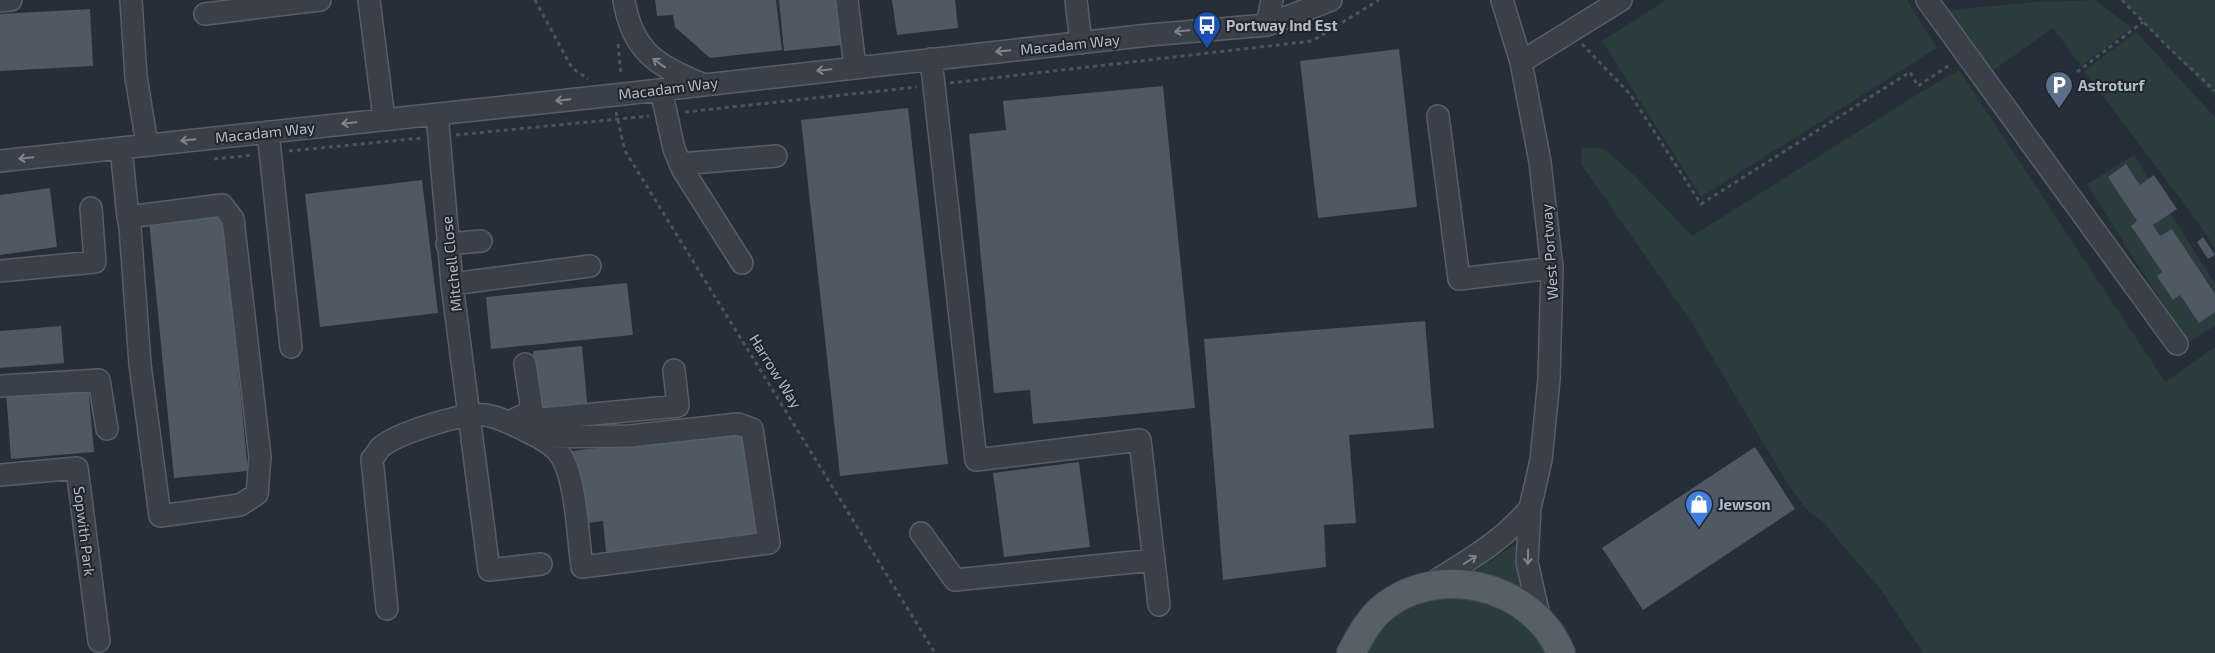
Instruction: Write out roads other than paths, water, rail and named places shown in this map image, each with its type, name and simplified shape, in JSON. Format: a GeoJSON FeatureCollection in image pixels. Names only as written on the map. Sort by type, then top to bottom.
{"type":"FeatureCollection","features":[{"type":"Feature","properties":{"kind":"main road"},"geometry":{"type":"LineString","coordinates":[[1351,653],[1377,613],[1402,597],[1429,586],[1463,584],[1500,593],[1516,600],[1540,620],[1561,653]]}},
{"type":"Feature","properties":{"kind":"street"},"geometry":{"type":"LineString","coordinates":[[0,1],[11,0]]}},
{"type":"Feature","properties":{"kind":"street"},"geometry":{"type":"LineString","coordinates":[[131,0],[136,77],[147,144]]}},
{"type":"Feature","properties":{"kind":"street"},"geometry":{"type":"LineString","coordinates":[[205,14],[320,0]]}},
{"type":"Feature","properties":{"kind":"street"},"geometry":{"type":"LineString","coordinates":[[369,0],[384,119]]}},
{"type":"Feature","properties":{"kind":"street"},"geometry":{"type":"LineString","coordinates":[[624,0],[632,31],[649,56],[667,69],[703,84]]}},
{"type":"Feature","properties":{"kind":"street"},"geometry":{"type":"LineString","coordinates":[[847,0],[854,67]]}},
{"type":"Feature","properties":{"kind":"street"},"geometry":{"type":"LineString","coordinates":[[1076,0],[1081,43]]}},
{"type":"Feature","properties":{"kind":"street"},"geometry":{"type":"LineString","coordinates":[[1267,25],[1272,0]]}},
{"type":"Feature","properties":{"kind":"street","name":"Macadam Way"},"geometry":{"type":"LineString","coordinates":[[0,161],[612,96],[1149,34],[1267,25],[1331,0]]}},
{"type":"Feature","properties":{"kind":"street"},"geometry":{"type":"LineString","coordinates":[[1491,0],[1509,22]]}},
{"type":"Feature","properties":{"kind":"street","name":"West Portway"},"geometry":{"type":"LineString","coordinates":[[1502,0],[1521,62],[1540,162],[1552,268],[1551,346],[1545,431],[1530,508],[1527,562],[1540,620]]}},
{"type":"Feature","properties":{"kind":"street"},"geometry":{"type":"LineString","coordinates":[[1521,62],[1620,0]]}},
{"type":"Feature","properties":{"kind":"street"},"geometry":{"type":"LineString","coordinates":[[1927,0],[2177,344]]}},
{"type":"Feature","properties":{"kind":"street"},"geometry":{"type":"LineString","coordinates":[[931,59],[976,460],[1140,440],[1159,606]]}},
{"type":"Feature","properties":{"kind":"street"},"geometry":{"type":"LineString","coordinates":[[661,90],[665,114],[680,164],[694,190],[742,263]]}},
{"type":"Feature","properties":{"kind":"street","name":"Mitchell Close"},"geometry":{"type":"LineString","coordinates":[[437,114],[447,244],[489,570],[541,564]]}},
{"type":"Feature","properties":{"kind":"street"},"geometry":{"type":"LineString","coordinates":[[1438,116],[1459,279],[1552,268]]}},
{"type":"Feature","properties":{"kind":"street"},"geometry":{"type":"LineString","coordinates":[[268,132],[291,347]]}},
{"type":"Feature","properties":{"kind":"street"},"geometry":{"type":"LineString","coordinates":[[121,148],[140,364],[160,516],[240,505],[257,494],[260,457],[233,219],[222,205],[128,217]]}},
{"type":"Feature","properties":{"kind":"street"},"geometry":{"type":"LineString","coordinates":[[680,164],[776,156]]}},
{"type":"Feature","properties":{"kind":"street"},"geometry":{"type":"LineString","coordinates":[[0,271],[95,262],[91,208]]}},
{"type":"Feature","properties":{"kind":"street"},"geometry":{"type":"LineString","coordinates":[[447,244],[481,241]]}},
{"type":"Feature","properties":{"kind":"street"},"geometry":{"type":"LineString","coordinates":[[452,284],[590,266]]}},
{"type":"Feature","properties":{"kind":"street"},"geometry":{"type":"LineString","coordinates":[[509,422],[532,411],[525,364]]}},
{"type":"Feature","properties":{"kind":"street"},"geometry":{"type":"LineString","coordinates":[[509,422],[678,406],[674,370]]}},
{"type":"Feature","properties":{"kind":"street"},"geometry":{"type":"LineString","coordinates":[[0,386],[99,380],[107,428]]}},
{"type":"Feature","properties":{"kind":"street"},"geometry":{"type":"LineString","coordinates":[[387,609],[372,459],[382,447],[397,439],[437,422],[470,414],[486,415],[509,422],[540,438],[560,454],[568,468],[582,567],[769,543],[752,429],[738,424],[630,436],[540,438]]}},
{"type":"Feature","properties":{"kind":"street","name":"Sopwith Park"},"geometry":{"type":"LineString","coordinates":[[0,475],[77,468],[99,640]]}},
{"type":"Feature","properties":{"kind":"street"},"geometry":{"type":"LineString","coordinates":[[1429,586],[1488,547],[1518,523],[1530,508]]}},
{"type":"Feature","properties":{"kind":"street"},"geometry":{"type":"LineString","coordinates":[[922,533],[955,580],[1154,560]]}},
{"type":"Feature","properties":{"kind":"place","name":"Portway Ind Est"},"geometry":{"type":"Point","coordinates":[1207,49]}},
{"type":"Feature","properties":{"kind":"place","name":"Astroturf"},"geometry":{"type":"Point","coordinates":[2059,109]}},
{"type":"Feature","properties":{"kind":"place","name":"Jewson"},"geometry":{"type":"Point","coordinates":[1699,528]}}]}
